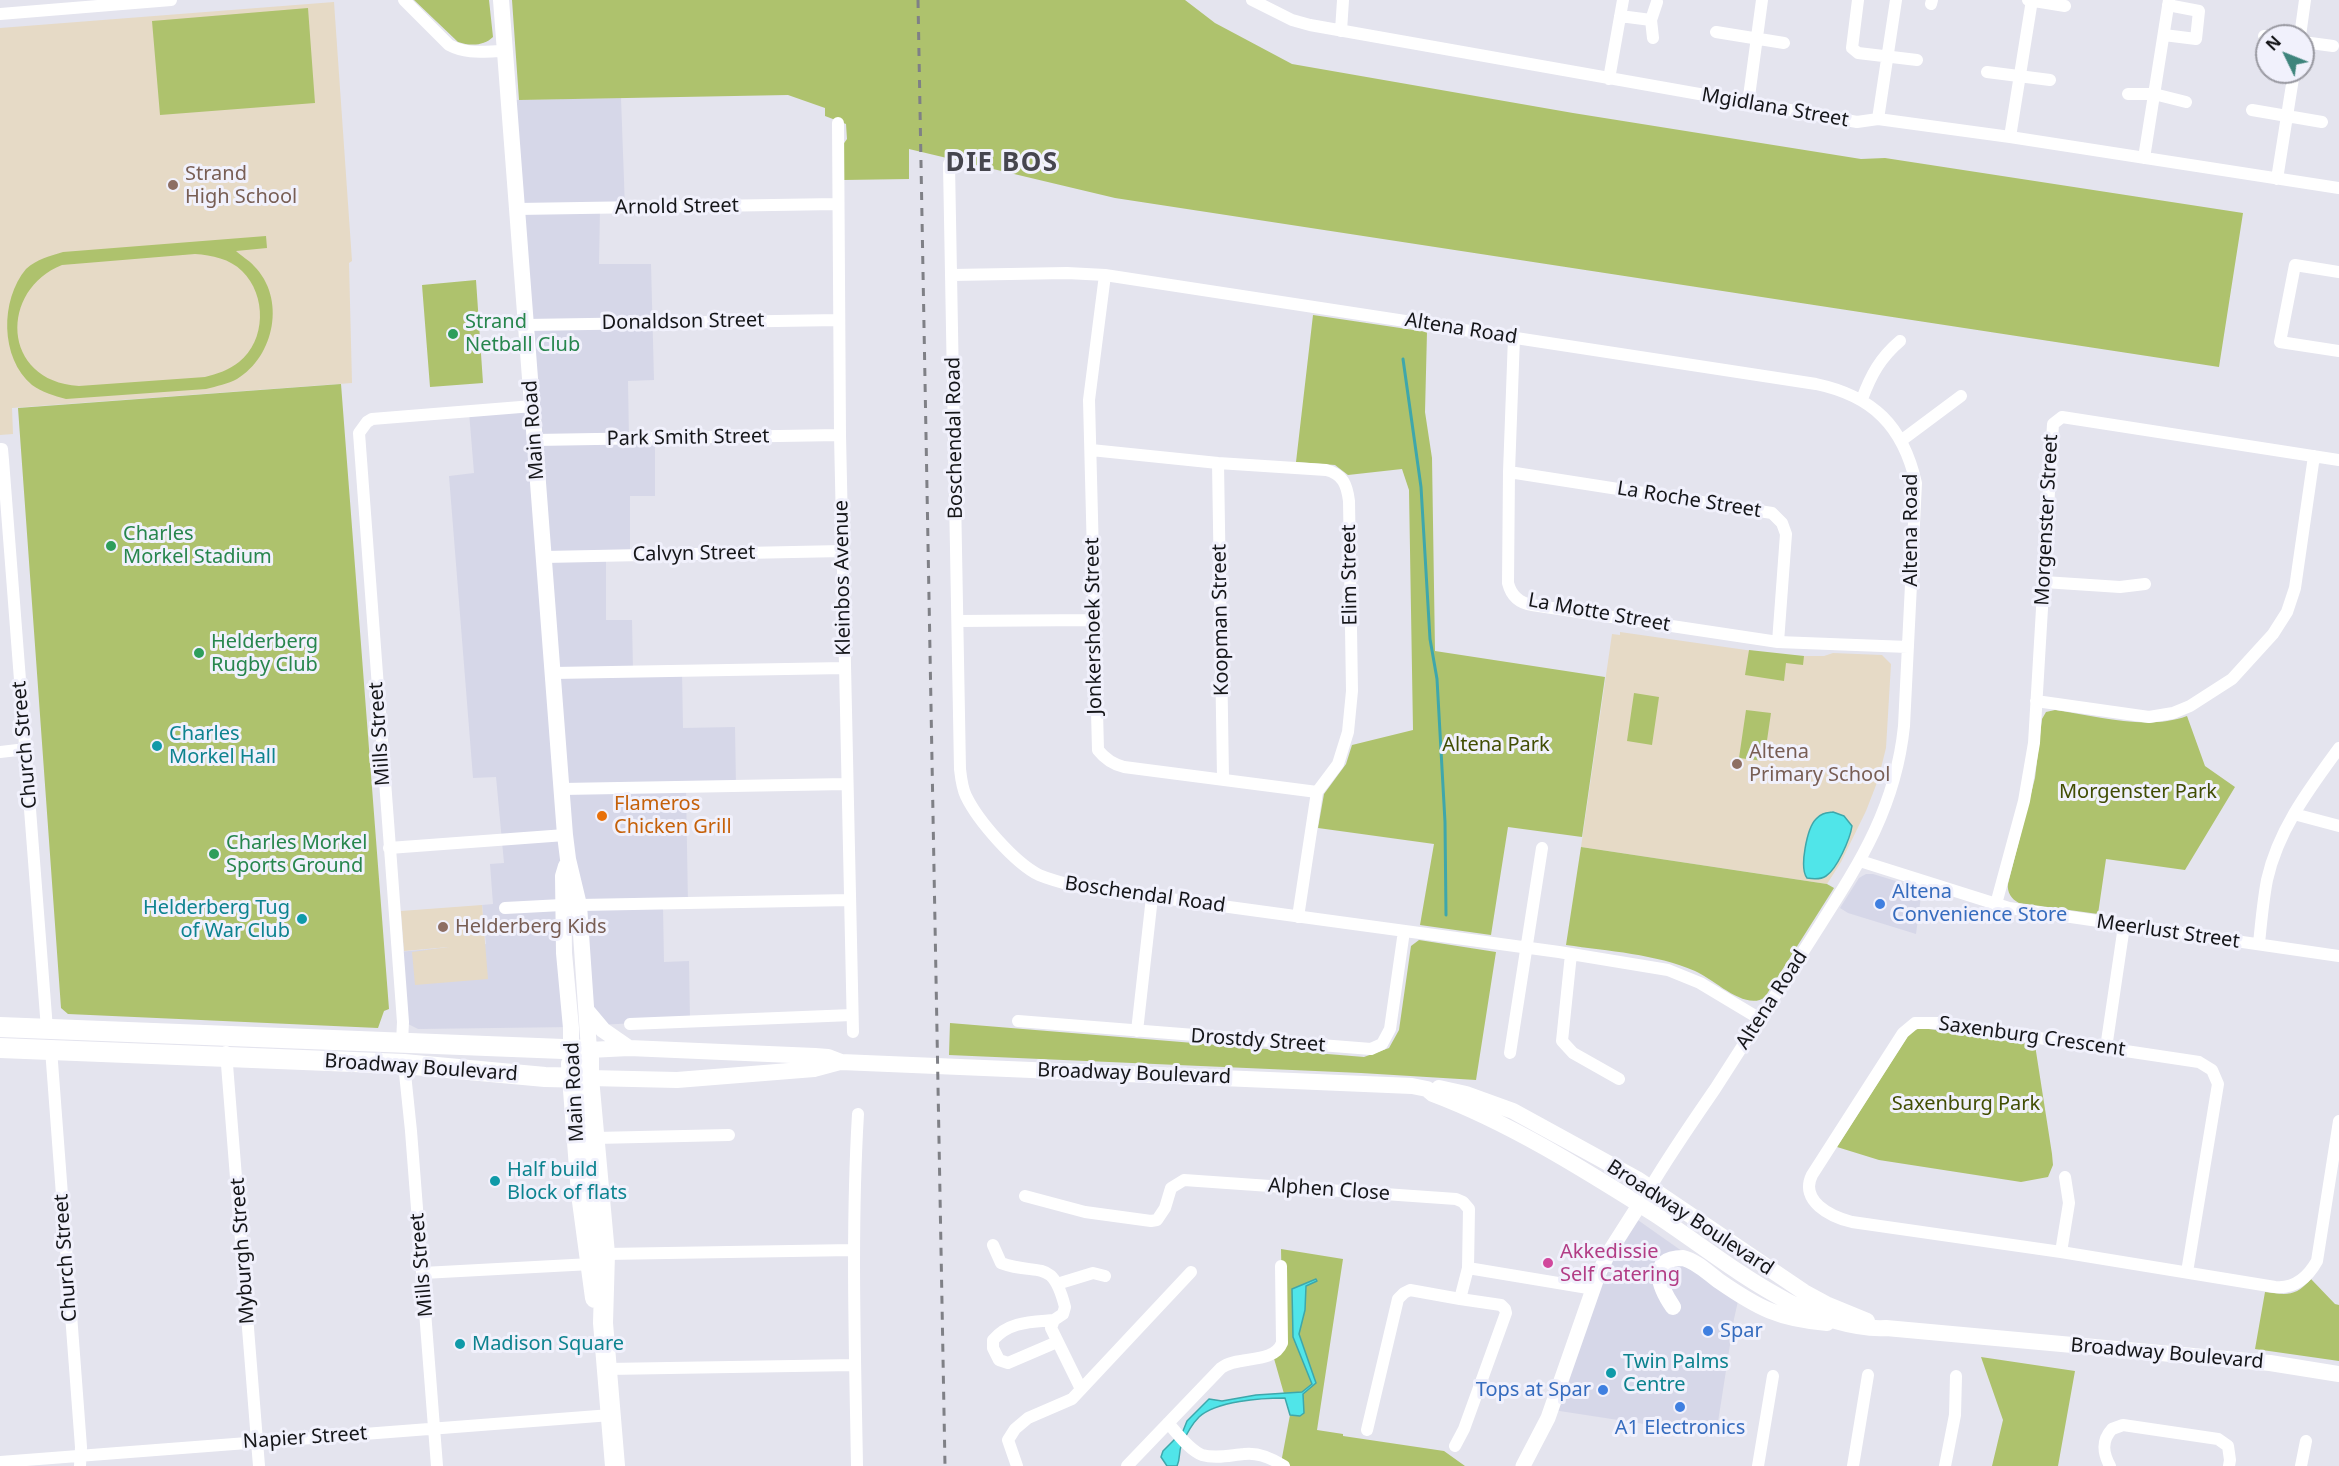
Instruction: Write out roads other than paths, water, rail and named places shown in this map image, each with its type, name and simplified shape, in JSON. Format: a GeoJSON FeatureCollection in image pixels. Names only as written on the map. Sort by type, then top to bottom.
{"type":"FeatureCollection","features":[{"type":"Feature","properties":{"kind":"main road","name":"Main Road"},"geometry":{"type":"LineString","coordinates":[[501,0],[565,835],[571,905],[586,1011],[580,1050],[581,1194],[598,1259]]}},
{"type":"Feature","properties":{"kind":"main road","name":"Main Road"},"geometry":{"type":"LineString","coordinates":[[571,905],[564,953],[571,1028],[580,1050]]}},
{"type":"Feature","properties":{"kind":"main road"},"geometry":{"type":"LineString","coordinates":[[586,1011],[603,1030],[629,1048]]}},
{"type":"Feature","properties":{"kind":"main road","name":"Broadway Boulevard"},"geometry":{"type":"LineString","coordinates":[[0,1027],[48,1029],[404,1064],[580,1078],[677,1080],[814,1069],[841,1062]]}},
{"type":"Feature","properties":{"kind":"main road","name":"Broadway Boulevard"},"geometry":{"type":"LineString","coordinates":[[0,1047],[51,1049],[402,1042],[580,1050],[629,1048],[815,1056],[841,1062],[1412,1086],[1427,1089],[1436,1087],[1448,1089],[1513,1112],[1650,1188],[1804,1292],[1828,1305],[1886,1328]]}},
{"type":"Feature","properties":{"kind":"main road","name":"Main Road"},"geometry":{"type":"LineString","coordinates":[[580,1078],[595,1138],[598,1259],[596,1302],[603,1323],[615,1466]]}},
{"type":"Feature","properties":{"kind":"main road","name":"Broadway Boulevard"},"geometry":{"type":"LineString","coordinates":[[1427,1089],[1433,1094],[1508,1128],[1638,1205],[1701,1245],[1727,1265],[1772,1292],[1843,1324],[1869,1329],[1886,1328],[2270,1362],[2339,1374]]}},
{"type":"Feature","properties":{"kind":"main road"},"geometry":{"type":"LineString","coordinates":[[1673,1307],[1660,1285],[1659,1272],[1670,1259],[1683,1258],[1768,1311],[1786,1318],[1843,1324]]}},
{"type":"Feature","properties":{"kind":"street"},"geometry":{"type":"LineString","coordinates":[[0,14],[94,3],[171,0]]}},
{"type":"Feature","properties":{"kind":"street"},"geometry":{"type":"LineString","coordinates":[[404,0],[449,45],[465,52],[505,51]]}},
{"type":"Feature","properties":{"kind":"street","name":"Mgidlana Street"},"geometry":{"type":"LineString","coordinates":[[1252,0],[1269,4],[1292,20],[1341,31],[1748,104],[1857,122],[1878,119],[2010,137],[2339,188]]}},
{"type":"Feature","properties":{"kind":"street"},"geometry":{"type":"LineString","coordinates":[[1341,31],[1343,0]]}},
{"type":"Feature","properties":{"kind":"street"},"geometry":{"type":"LineString","coordinates":[[1609,79],[1623,0]]}},
{"type":"Feature","properties":{"kind":"street"},"geometry":{"type":"LineString","coordinates":[[1748,104],[1762,0]]}},
{"type":"Feature","properties":{"kind":"street"},"geometry":{"type":"LineString","coordinates":[[1858,0],[1852,48],[1858,53],[1917,60]]}},
{"type":"Feature","properties":{"kind":"street"},"geometry":{"type":"LineString","coordinates":[[1878,119],[1896,0]]}},
{"type":"Feature","properties":{"kind":"street"},"geometry":{"type":"LineString","coordinates":[[2010,137],[2030,0],[2065,6]]}},
{"type":"Feature","properties":{"kind":"street"},"geometry":{"type":"LineString","coordinates":[[2302,24],[2305,0]]}},
{"type":"Feature","properties":{"kind":"street"},"geometry":{"type":"LineString","coordinates":[[1653,38],[1651,20],[1657,2]]}},
{"type":"Feature","properties":{"kind":"street"},"geometry":{"type":"LineString","coordinates":[[2144,158],[2169,2],[2199,10],[2196,39],[2164,35]]}},
{"type":"Feature","properties":{"kind":"street"},"geometry":{"type":"LineString","coordinates":[[1620,16],[1651,20]]}},
{"type":"Feature","properties":{"kind":"street"},"geometry":{"type":"LineString","coordinates":[[1716,32],[1784,43]]}},
{"type":"Feature","properties":{"kind":"street"},"geometry":{"type":"LineString","coordinates":[[2315,44],[2333,46]]}},
{"type":"Feature","properties":{"kind":"street"},"geometry":{"type":"LineString","coordinates":[[1987,72],[2050,80]]}},
{"type":"Feature","properties":{"kind":"street"},"geometry":{"type":"LineString","coordinates":[[2277,179],[2292,84]]}},
{"type":"Feature","properties":{"kind":"street"},"geometry":{"type":"LineString","coordinates":[[2128,94],[2154,94],[2186,102]]}},
{"type":"Feature","properties":{"kind":"street"},"geometry":{"type":"LineString","coordinates":[[2252,110],[2322,122]]}},
{"type":"Feature","properties":{"kind":"street","name":"Kleinbos Avenue"},"geometry":{"type":"LineString","coordinates":[[837,123],[840,435],[853,1032]]}},
{"type":"Feature","properties":{"kind":"street","name":"Boschendal Road"},"geometry":{"type":"LineString","coordinates":[[949,164],[960,769],[966,795],[1002,845],[1024,866],[1038,874],[1075,886],[1571,954],[1677,972],[1700,982],[1760,1019]]}},
{"type":"Feature","properties":{"kind":"street","name":"Arnold Street"},"geometry":{"type":"LineString","coordinates":[[517,209],[837,204]]}},
{"type":"Feature","properties":{"kind":"street"},"geometry":{"type":"LineString","coordinates":[[2339,272],[2295,265],[2280,342],[2339,351]]}},
{"type":"Feature","properties":{"kind":"street","name":"Altena Road"},"geometry":{"type":"LineString","coordinates":[[952,275],[1067,273],[1106,275],[1816,384],[1838,388],[1862,399],[1889,422],[1902,440],[1911,459],[1916,483],[1904,726],[1897,774],[1885,808],[1860,861],[1608,1254],[1548,1418],[1523,1466]]}},
{"type":"Feature","properties":{"kind":"street","name":"Jonkershoek Street"},"geometry":{"type":"LineString","coordinates":[[1106,275],[1090,380],[1098,750],[1105,759],[1113,764],[1317,792]]}},
{"type":"Feature","properties":{"kind":"street","name":"Donaldson Street"},"geometry":{"type":"LineString","coordinates":[[526,325],[839,320]]}},
{"type":"Feature","properties":{"kind":"street","name":"La Motte Street"},"geometry":{"type":"LineString","coordinates":[[1514,337],[1508,582],[1513,595],[1522,602],[1778,642],[1908,646]]}},
{"type":"Feature","properties":{"kind":"street"},"geometry":{"type":"LineString","coordinates":[[1862,399],[1874,370],[1888,351],[1900,341]]}},
{"type":"Feature","properties":{"kind":"street"},"geometry":{"type":"LineString","coordinates":[[1902,440],[1961,396]]}},
{"type":"Feature","properties":{"kind":"street","name":"Mills Street"},"geometry":{"type":"LineString","coordinates":[[402,1042],[403,1022],[358,440],[362,427],[372,419],[533,406]]}},
{"type":"Feature","properties":{"kind":"street","name":"Morgenster Street"},"geometry":{"type":"LineString","coordinates":[[1996,904],[2024,801],[2034,743],[2052,427],[2058,418],[2339,460]]}},
{"type":"Feature","properties":{"kind":"street","name":"Park Smith Street"},"geometry":{"type":"LineString","coordinates":[[535,440],[840,435]]}},
{"type":"Feature","properties":{"kind":"street","name":"Elim Street"},"geometry":{"type":"LineString","coordinates":[[1091,450],[1218,463],[1326,470],[1341,476],[1348,492],[1352,691],[1348,732],[1338,764],[1317,792],[1298,917]]}},
{"type":"Feature","properties":{"kind":"street","name":"Church Street"},"geometry":{"type":"LineString","coordinates":[[1,455],[48,1029]]}},
{"type":"Feature","properties":{"kind":"street"},"geometry":{"type":"LineString","coordinates":[[2036,701],[2149,717],[2162,716],[2190,706],[2232,679],[2272,634],[2287,612],[2295,588],[2314,456]]}},
{"type":"Feature","properties":{"kind":"street","name":"Koopman Street"},"geometry":{"type":"LineString","coordinates":[[1218,463],[1223,778]]}},
{"type":"Feature","properties":{"kind":"street","name":"La Roche Street"},"geometry":{"type":"LineString","coordinates":[[1509,472],[1772,513],[1782,522],[1786,534],[1778,642]]}},
{"type":"Feature","properties":{"kind":"street","name":"Calvyn Street"},"geometry":{"type":"LineString","coordinates":[[544,557],[843,551]]}},
{"type":"Feature","properties":{"kind":"street"},"geometry":{"type":"LineString","coordinates":[[2043,582],[2120,587],[2145,584]]}},
{"type":"Feature","properties":{"kind":"street"},"geometry":{"type":"LineString","coordinates":[[958,621],[1094,620]]}},
{"type":"Feature","properties":{"kind":"street"},"geometry":{"type":"LineString","coordinates":[[553,673],[845,668]]}},
{"type":"Feature","properties":{"kind":"street"},"geometry":{"type":"LineString","coordinates":[[2259,944],[2268,880],[2283,835],[2294,814],[2339,748]]}},
{"type":"Feature","properties":{"kind":"street"},"geometry":{"type":"LineString","coordinates":[[0,752],[26,749]]}},
{"type":"Feature","properties":{"kind":"street"},"geometry":{"type":"LineString","coordinates":[[562,789],[847,784]]}},
{"type":"Feature","properties":{"kind":"street"},"geometry":{"type":"LineString","coordinates":[[2294,814],[2339,826]]}},
{"type":"Feature","properties":{"kind":"street"},"geometry":{"type":"LineString","coordinates":[[389,848],[565,835]]}},
{"type":"Feature","properties":{"kind":"street"},"geometry":{"type":"LineString","coordinates":[[1510,1053],[1542,848]]}},
{"type":"Feature","properties":{"kind":"street","name":"Meerlust Street"},"geometry":{"type":"LineString","coordinates":[[1860,861],[1996,904],[2124,926],[2339,956]]}},
{"type":"Feature","properties":{"kind":"street"},"geometry":{"type":"LineString","coordinates":[[1137,1031],[1152,897]]}},
{"type":"Feature","properties":{"kind":"street"},"geometry":{"type":"LineString","coordinates":[[505,908],[850,900]]}},
{"type":"Feature","properties":{"kind":"street"},"geometry":{"type":"LineString","coordinates":[[2106,1048],[2124,926]]}},
{"type":"Feature","properties":{"kind":"street","name":"Drostdy Street"},"geometry":{"type":"LineString","coordinates":[[1018,1021],[1365,1049],[1377,1047],[1385,1040],[1390,1029],[1404,931]]}},
{"type":"Feature","properties":{"kind":"street"},"geometry":{"type":"LineString","coordinates":[[1571,954],[1562,1041],[1574,1053],[1619,1078]]}},
{"type":"Feature","properties":{"kind":"street"},"geometry":{"type":"LineString","coordinates":[[630,1024],[852,1016]]}},
{"type":"Feature","properties":{"kind":"street","name":"Saxenburg Crescent"},"geometry":{"type":"LineString","coordinates":[[2187,1272],[2218,1084],[2208,1066],[2199,1062],[1939,1023],[1915,1023],[1903,1033],[1812,1175],[1808,1185],[1810,1195],[1816,1204],[1847,1221],[2061,1252],[2282,1288],[2292,1286],[2304,1279],[2319,1256],[2339,1121]]}},
{"type":"Feature","properties":{"kind":"street","name":"Myburgh Street"},"geometry":{"type":"LineString","coordinates":[[226,1046],[260,1466]]}},
{"type":"Feature","properties":{"kind":"street","name":"Church Street"},"geometry":{"type":"LineString","coordinates":[[51,1049],[80,1461]]}},
{"type":"Feature","properties":{"kind":"street","name":"Mills Street"},"geometry":{"type":"LineString","coordinates":[[404,1064],[437,1466]]}},
{"type":"Feature","properties":{"kind":"street"},"geometry":{"type":"LineString","coordinates":[[857,1466],[853,1185],[858,1114]]}},
{"type":"Feature","properties":{"kind":"street"},"geometry":{"type":"LineString","coordinates":[[595,1138],[729,1135]]}},
{"type":"Feature","properties":{"kind":"street"},"geometry":{"type":"LineString","coordinates":[[2061,1252],[2069,1203],[2065,1177]]}},
{"type":"Feature","properties":{"kind":"street","name":"Alphen Close"},"geometry":{"type":"LineString","coordinates":[[1025,1197],[1085,1212],[1151,1221],[1157,1220],[1162,1214],[1171,1188],[1184,1180],[1456,1199],[1463,1202],[1469,1209],[1468,1268]]}},
{"type":"Feature","properties":{"kind":"street"},"geometry":{"type":"LineString","coordinates":[[993,1245],[1001,1263],[1044,1270],[1053,1276],[1065,1307],[1063,1314],[1054,1320],[1024,1321],[1002,1331],[993,1340],[993,1348],[999,1360],[1008,1363],[1057,1342]]}},
{"type":"Feature","properties":{"kind":"street"},"geometry":{"type":"LineString","coordinates":[[423,1274],[598,1259],[853,1250]]}},
{"type":"Feature","properties":{"kind":"street"},"geometry":{"type":"LineString","coordinates":[[1127,1466],[1224,1365],[1273,1354],[1280,1348],[1282,1343],[1281,1266]]}},
{"type":"Feature","properties":{"kind":"street"},"geometry":{"type":"LineString","coordinates":[[1460,1299],[1468,1268],[1594,1290]]}},
{"type":"Feature","properties":{"kind":"street"},"geometry":{"type":"LineString","coordinates":[[1017,1466],[1009,1445],[1010,1436],[1028,1418],[1067,1401],[1081,1389],[1191,1272]]}},
{"type":"Feature","properties":{"kind":"street"},"geometry":{"type":"LineString","coordinates":[[1057,1284],[1094,1273],[1105,1276]]}},
{"type":"Feature","properties":{"kind":"street"},"geometry":{"type":"LineString","coordinates":[[1367,1430],[1398,1299],[1404,1293],[1410,1290],[1501,1305],[1506,1309],[1506,1313],[1464,1429],[1455,1446]]}},
{"type":"Feature","properties":{"kind":"street"},"geometry":{"type":"LineString","coordinates":[[1054,1320],[1051,1328],[1081,1389]]}},
{"type":"Feature","properties":{"kind":"street"},"geometry":{"type":"LineString","coordinates":[[607,1369],[855,1365]]}},
{"type":"Feature","properties":{"kind":"street"},"geometry":{"type":"LineString","coordinates":[[1758,1466],[1773,1376]]}},
{"type":"Feature","properties":{"kind":"street"},"geometry":{"type":"LineString","coordinates":[[1853,1466],[1868,1376]]}},
{"type":"Feature","properties":{"kind":"street"},"geometry":{"type":"LineString","coordinates":[[1946,1466],[1955,1415],[1956,1376]]}},
{"type":"Feature","properties":{"kind":"street","name":"Napier Street"},"geometry":{"type":"LineString","coordinates":[[0,1462],[80,1461],[258,1442],[611,1415]]}},
{"type":"Feature","properties":{"kind":"street"},"geometry":{"type":"LineString","coordinates":[[1168,1423],[1204,1455],[1226,1461],[1246,1453],[1261,1455],[1284,1466]]}},
{"type":"Feature","properties":{"kind":"street"},"geometry":{"type":"LineString","coordinates":[[2110,1466],[2105,1455],[2105,1440],[2112,1429],[2123,1425],[2218,1439],[2228,1446],[2229,1466]]}},
{"type":"Feature","properties":{"kind":"street"},"geometry":{"type":"LineString","coordinates":[[2301,1466],[2306,1441]]}},
{"type":"Feature","properties":{"kind":"water"},"geometry":{"type":"Polygon","coordinates":[[[1833,812],[1844,816],[1852,826],[1846,846],[1839,861],[1826,876],[1819,879],[1807,878],[1804,857],[1810,831],[1818,817],[1833,812]]]}},
{"type":"Feature","properties":{"kind":"water"},"geometry":{"type":"Polygon","coordinates":[[[1316,1279],[1317,1281],[1306,1286],[1305,1310],[1299,1334],[1316,1383],[1303,1394],[1304,1413],[1300,1416],[1290,1415],[1285,1398],[1252,1400],[1216,1407],[1199,1417],[1192,1426],[1181,1447],[1177,1466],[1167,1466],[1161,1457],[1163,1451],[1183,1431],[1187,1421],[1209,1399],[1222,1401],[1256,1395],[1302,1392],[1312,1384],[1293,1337],[1292,1289],[1316,1279]]]}},
{"type":"Feature","properties":{"kind":"waterway"},"geometry":{"type":"LineString","coordinates":[[1403,359],[1421,487],[1430,639],[1437,679],[1445,822],[1446,915]]}},
{"type":"Feature","properties":{"kind":"railway"},"geometry":{"type":"LineString","coordinates":[[918,0],[945,1466]]}},
{"type":"Feature","properties":{"kind":"place","name":"Strand High School"},"geometry":{"type":"Point","coordinates":[173,185]}},
{"type":"Feature","properties":{"kind":"place","name":"Strand Netball Club"},"geometry":{"type":"Point","coordinates":[453,334]}},
{"type":"Feature","properties":{"kind":"place","name":"Charles Morkel Stadium"},"geometry":{"type":"Point","coordinates":[111,546]}},
{"type":"Feature","properties":{"kind":"place","name":"Helderberg Rugby Club"},"geometry":{"type":"Point","coordinates":[199,653]}},
{"type":"Feature","properties":{"kind":"place","name":"Charles Morkel Hall"},"geometry":{"type":"Point","coordinates":[157,746]}},
{"type":"Feature","properties":{"kind":"place","name":"Altena Primary School"},"geometry":{"type":"Point","coordinates":[1737,764]}},
{"type":"Feature","properties":{"kind":"place","name":"Flameros Chicken Grill"},"geometry":{"type":"Point","coordinates":[602,816]}},
{"type":"Feature","properties":{"kind":"place","name":"Charles Morkel Sports Ground"},"geometry":{"type":"Point","coordinates":[214,854]}},
{"type":"Feature","properties":{"kind":"place","name":"Altena Convenience Store"},"geometry":{"type":"Point","coordinates":[1880,904]}},
{"type":"Feature","properties":{"kind":"place","name":"Helderberg Tug of War Club"},"geometry":{"type":"Point","coordinates":[302,919]}},
{"type":"Feature","properties":{"kind":"place","name":"Helderberg Kids"},"geometry":{"type":"Point","coordinates":[443,927]}},
{"type":"Feature","properties":{"kind":"place","name":"Half build Block of flats"},"geometry":{"type":"Point","coordinates":[495,1181]}},
{"type":"Feature","properties":{"kind":"place","name":"Akkedissie Self Catering"},"geometry":{"type":"Point","coordinates":[1548,1263]}},
{"type":"Feature","properties":{"kind":"place","name":"Spar"},"geometry":{"type":"Point","coordinates":[1708,1331]}},
{"type":"Feature","properties":{"kind":"place","name":"Madison Square"},"geometry":{"type":"Point","coordinates":[460,1344]}},
{"type":"Feature","properties":{"kind":"place","name":"Twin Palms Centre"},"geometry":{"type":"Point","coordinates":[1611,1373]}},
{"type":"Feature","properties":{"kind":"place","name":"Tops at Spar"},"geometry":{"type":"Point","coordinates":[1603,1390]}},
{"type":"Feature","properties":{"kind":"place","name":"A1 Electronics"},"geometry":{"type":"Point","coordinates":[1680,1407]}},
{"type":"Feature","properties":{"kind":"district","name":"DIE BOS"},"geometry":{"type":"Point","coordinates":[1002,164]}},
{"type":"Feature","properties":{"kind":"park label","name":"Altena Park"},"geometry":{"type":"Point","coordinates":[1496,745]}},
{"type":"Feature","properties":{"kind":"park label","name":"Morgenster Park"},"geometry":{"type":"Point","coordinates":[2138,792]}},
{"type":"Feature","properties":{"kind":"park label","name":"Saxenburg Park"},"geometry":{"type":"Point","coordinates":[1966,1104]}}]}
